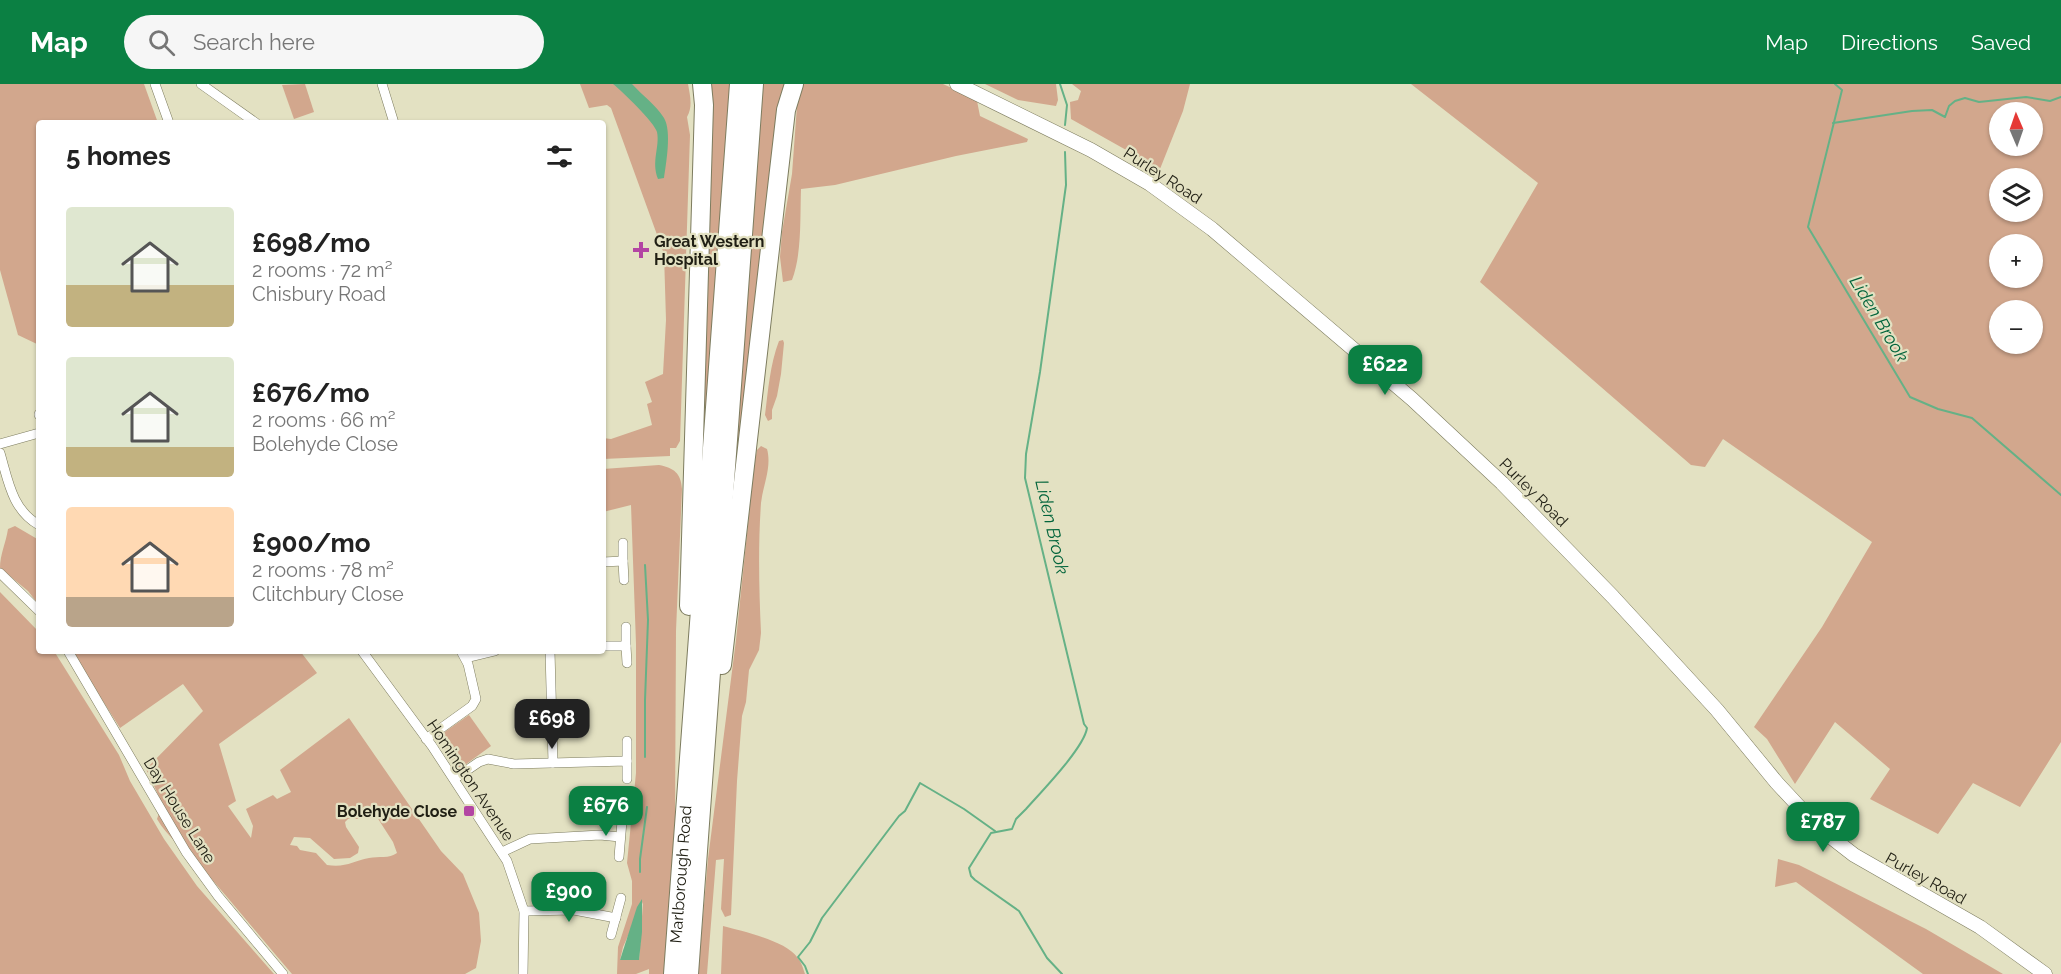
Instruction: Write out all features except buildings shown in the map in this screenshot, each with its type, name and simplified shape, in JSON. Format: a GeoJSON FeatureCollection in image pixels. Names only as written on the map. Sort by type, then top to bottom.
{"type":"FeatureCollection","features":[{"type":"Feature","properties":{"kind":"highway"},"geometry":{"type":"LineString","coordinates":[[688,772],[691,497],[704,105],[702,84]]}},
{"type":"Feature","properties":{"kind":"highway"},"geometry":{"type":"LineString","coordinates":[[688,772],[739,84]]}},
{"type":"Feature","properties":{"kind":"highway"},"geometry":{"type":"LineString","coordinates":[[704,795],[708,701],[754,84]]}},
{"type":"Feature","properties":{"kind":"highway"},"geometry":{"type":"LineString","coordinates":[[704,795],[714,736],[786,110],[794,84]]}},
{"type":"Feature","properties":{"kind":"highway","name":"Marlborough Road"},"geometry":{"type":"LineString","coordinates":[[673,974],[688,772]]}},
{"type":"Feature","properties":{"kind":"highway","name":"Marlborough Road"},"geometry":{"type":"LineString","coordinates":[[689,974],[704,795]]}},
{"type":"Feature","properties":{"kind":"main road","name":"Purley Road"},"geometry":{"type":"LineString","coordinates":[[957,84],[1099,154],[1160,191],[1212,229],[1412,399],[1502,483],[1613,597],[1717,710],[1782,789],[1818,827],[1854,855],[1980,927],[2045,974]]}},
{"type":"Feature","properties":{"kind":"street"},"geometry":{"type":"LineString","coordinates":[[155,84],[168,120]]}},
{"type":"Feature","properties":{"kind":"street"},"geometry":{"type":"LineString","coordinates":[[201,84],[252,120]]}},
{"type":"Feature","properties":{"kind":"street"},"geometry":{"type":"LineString","coordinates":[[382,84],[393,120]]}},
{"type":"Feature","properties":{"kind":"street"},"geometry":{"type":"LineString","coordinates":[[0,444],[36,434]]}},
{"type":"Feature","properties":{"kind":"street"},"geometry":{"type":"LineString","coordinates":[[0,453],[3,477],[18,506],[36,523]]}},
{"type":"Feature","properties":{"kind":"street"},"geometry":{"type":"LineString","coordinates":[[623,543],[624,580]]}},
{"type":"Feature","properties":{"kind":"street"},"geometry":{"type":"LineString","coordinates":[[606,562],[623,561]]}},
{"type":"Feature","properties":{"kind":"street"},"geometry":{"type":"LineString","coordinates":[[0,573],[36,608]]}},
{"type":"Feature","properties":{"kind":"street"},"geometry":{"type":"LineString","coordinates":[[626,627],[627,663]]}},
{"type":"Feature","properties":{"kind":"street"},"geometry":{"type":"LineString","coordinates":[[606,646],[626,645]]}},
{"type":"Feature","properties":{"kind":"street","name":"Day House Lane"},"geometry":{"type":"LineString","coordinates":[[70,654],[186,852],[218,896],[283,974]]}},
{"type":"Feature","properties":{"kind":"street","name":"Homington Avenue"},"geometry":{"type":"LineString","coordinates":[[364,654],[426,738],[502,852],[524,911],[523,974]]}},
{"type":"Feature","properties":{"kind":"street"},"geometry":{"type":"LineString","coordinates":[[550,654],[553,763]]}},
{"type":"Feature","properties":{"kind":"street"},"geometry":{"type":"LineString","coordinates":[[426,738],[474,702],[475,693],[463,655]]}},
{"type":"Feature","properties":{"kind":"street"},"geometry":{"type":"LineString","coordinates":[[627,741],[627,778]]}},
{"type":"Feature","properties":{"kind":"street"},"geometry":{"type":"LineString","coordinates":[[454,779],[484,759],[514,764],[627,761]]}},
{"type":"Feature","properties":{"kind":"street"},"geometry":{"type":"LineString","coordinates":[[619,856],[622,821]]}},
{"type":"Feature","properties":{"kind":"street"},"geometry":{"type":"LineString","coordinates":[[502,852],[530,839],[600,835],[620,837]]}},
{"type":"Feature","properties":{"kind":"street"},"geometry":{"type":"LineString","coordinates":[[611,935],[621,898]]}},
{"type":"Feature","properties":{"kind":"street"},"geometry":{"type":"LineString","coordinates":[[524,911],[574,910],[616,918]]}},
{"type":"Feature","properties":{"kind":"shaded area"},"geometry":{"type":"Polygon","coordinates":[[[0,84],[144,84],[157,120],[36,120],[36,344],[18,335],[0,270],[0,84]]]}},
{"type":"Feature","properties":{"kind":"shaded area"},"geometry":{"type":"Polygon","coordinates":[[[305,84],[314,112],[294,119],[282,85],[305,84]]]}},
{"type":"Feature","properties":{"kind":"shaded area"},"geometry":{"type":"Polygon","coordinates":[[[580,84],[688,84],[690,105],[687,117],[690,135],[680,441],[676,448],[670,448],[670,456],[606,459],[606,438],[611,439],[652,425],[647,404],[652,402],[645,382],[663,374],[666,320],[664,254],[611,108],[607,105],[589,108],[580,84]]]}},
{"type":"Feature","properties":{"kind":"shaded area"},"geometry":{"type":"Polygon","coordinates":[[[613,84],[632,84],[664,118],[668,139],[664,178],[658,179],[656,172],[658,138],[655,128],[638,107],[613,84]]]}},
{"type":"Feature","properties":{"kind":"shaded area"},"geometry":{"type":"Polygon","coordinates":[[[710,84],[730,84],[698,540],[712,103],[710,84]]]}},
{"type":"Feature","properties":{"kind":"shaded area"},"geometry":{"type":"Polygon","coordinates":[[[762,84],[787,84],[724,592],[762,84]]]}},
{"type":"Feature","properties":{"kind":"shaded area"},"geometry":{"type":"Polygon","coordinates":[[[802,84],[943,84],[977,101],[980,116],[1028,139],[1027,142],[956,156],[835,185],[801,189],[800,235],[795,270],[792,280],[783,282],[780,257],[782,232],[792,174],[797,106],[802,84]]]}},
{"type":"Feature","properties":{"kind":"shaded area"},"geometry":{"type":"Polygon","coordinates":[[[985,84],[1056,84],[1058,100],[1056,106],[1018,100],[985,84]]]}},
{"type":"Feature","properties":{"kind":"shaded area"},"geometry":{"type":"Polygon","coordinates":[[[1072,84],[1190,84],[1183,111],[1160,169],[1071,119],[1070,102],[1078,100],[1081,91],[1072,84]]]}},
{"type":"Feature","properties":{"kind":"shaded area"},"geometry":{"type":"Polygon","coordinates":[[[1411,84],[2061,84],[2061,742],[2020,807],[1973,783],[1938,834],[1870,799],[1890,769],[1835,722],[1795,784],[1767,739],[1754,727],[1822,627],[1872,542],[1723,439],[1705,467],[1691,465],[1480,282],[1538,183],[1411,84]]]}},
{"type":"Feature","properties":{"kind":"shaded area"},"geometry":{"type":"Polygon","coordinates":[[[783,340],[777,396],[772,410],[772,419],[768,421],[765,415],[771,368],[779,341],[783,340]]]}},
{"type":"Feature","properties":{"kind":"shaded area"},"geometry":{"type":"Polygon","coordinates":[[[761,446],[767,449],[768,462],[760,519],[761,633],[759,650],[749,670],[746,702],[742,716],[731,915],[725,917],[721,909],[724,859],[716,860],[707,974],[698,974],[708,859],[736,640],[754,466],[757,450],[761,446]]]}},
{"type":"Feature","properties":{"kind":"shaded area"},"geometry":{"type":"Polygon","coordinates":[[[659,465],[676,472],[682,489],[676,631],[675,821],[666,974],[649,974],[649,969],[636,974],[617,974],[618,947],[632,904],[632,881],[627,863],[636,773],[636,644],[631,505],[606,511],[606,469],[659,465]],[[643,902],[623,947],[620,960],[639,960],[643,902]]]}},
{"type":"Feature","properties":{"kind":"shaded area"},"geometry":{"type":"Polygon","coordinates":[[[15,526],[36,538],[36,601],[28,591],[0,568],[8,529],[15,526]]]}},
{"type":"Feature","properties":{"kind":"shaded area"},"geometry":{"type":"Polygon","coordinates":[[[0,592],[36,629],[36,654],[56,654],[119,755],[130,781],[164,839],[197,886],[274,974],[0,974],[0,592]]]}},
{"type":"Feature","properties":{"kind":"shaded area"},"geometry":{"type":"Polygon","coordinates":[[[73,654],[302,654],[317,673],[219,744],[236,801],[228,806],[251,838],[253,826],[246,809],[273,795],[277,799],[291,792],[280,770],[349,718],[441,851],[463,874],[479,913],[481,941],[476,968],[465,974],[292,974],[213,880],[166,832],[157,819],[164,807],[146,769],[203,711],[183,684],[120,728],[73,654]],[[373,811],[360,819],[348,819],[345,822],[359,847],[358,853],[350,858],[334,859],[310,838],[294,837],[290,845],[297,846],[300,850],[316,853],[327,865],[339,866],[397,853],[393,842],[373,811]]]}},
{"type":"Feature","properties":{"kind":"shaded area"},"geometry":{"type":"Polygon","coordinates":[[[469,715],[491,746],[458,770],[436,738],[469,715]]]}},
{"type":"Feature","properties":{"kind":"shaded area"},"geometry":{"type":"Polygon","coordinates":[[[1778,859],[1799,865],[1926,929],[2003,974],[1923,974],[1796,882],[1775,887],[1778,859]]]}},
{"type":"Feature","properties":{"kind":"shaded area"},"geometry":{"type":"Polygon","coordinates":[[[642,899],[639,960],[620,960],[637,907],[642,899]]]}},
{"type":"Feature","properties":{"kind":"shaded area"},"geometry":{"type":"Polygon","coordinates":[[[723,926],[763,937],[783,946],[798,959],[805,974],[721,974],[723,926]]]}},
{"type":"Feature","properties":{"kind":"waterway","name":"Liden Brook"},"geometry":{"type":"LineString","coordinates":[[1060,84],[1067,105],[1065,125]]}},
{"type":"Feature","properties":{"kind":"waterway","name":"Liden Brook"},"geometry":{"type":"LineString","coordinates":[[1835,84],[1842,90],[1808,227],[1910,397],[1938,409],[1972,418],[2061,495]]}},
{"type":"Feature","properties":{"kind":"waterway"},"geometry":{"type":"LineString","coordinates":[[1833,123],[1912,111],[1932,110],[1945,117],[1949,106],[1965,98],[1979,102],[2026,97],[2050,101],[2061,97]]}},
{"type":"Feature","properties":{"kind":"waterway","name":"Liden Brook"},"geometry":{"type":"LineString","coordinates":[[1062,974],[1047,958],[1019,911],[975,880],[969,868],[991,833],[1012,829],[1016,819],[1070,758],[1084,737],[1087,728],[1084,724],[1025,478],[1026,454],[1066,185],[1065,152]]}},
{"type":"Feature","properties":{"kind":"waterway"},"geometry":{"type":"LineString","coordinates":[[645,565],[648,620],[645,757]]}},
{"type":"Feature","properties":{"kind":"waterway","name":"Liden Brook"},"geometry":{"type":"LineString","coordinates":[[808,974],[798,957],[810,942],[822,918],[905,811],[920,783],[964,809],[995,831]]}},
{"type":"Feature","properties":{"kind":"waterway"},"geometry":{"type":"LineString","coordinates":[[640,872],[647,807]]}},
{"type":"Feature","properties":{"kind":"place","name":"Great Western Hospital"},"geometry":{"type":"Point","coordinates":[641,250]}},
{"type":"Feature","properties":{"kind":"place","name":"Bolehyde Close"},"geometry":{"type":"Point","coordinates":[469,811]}}]}
